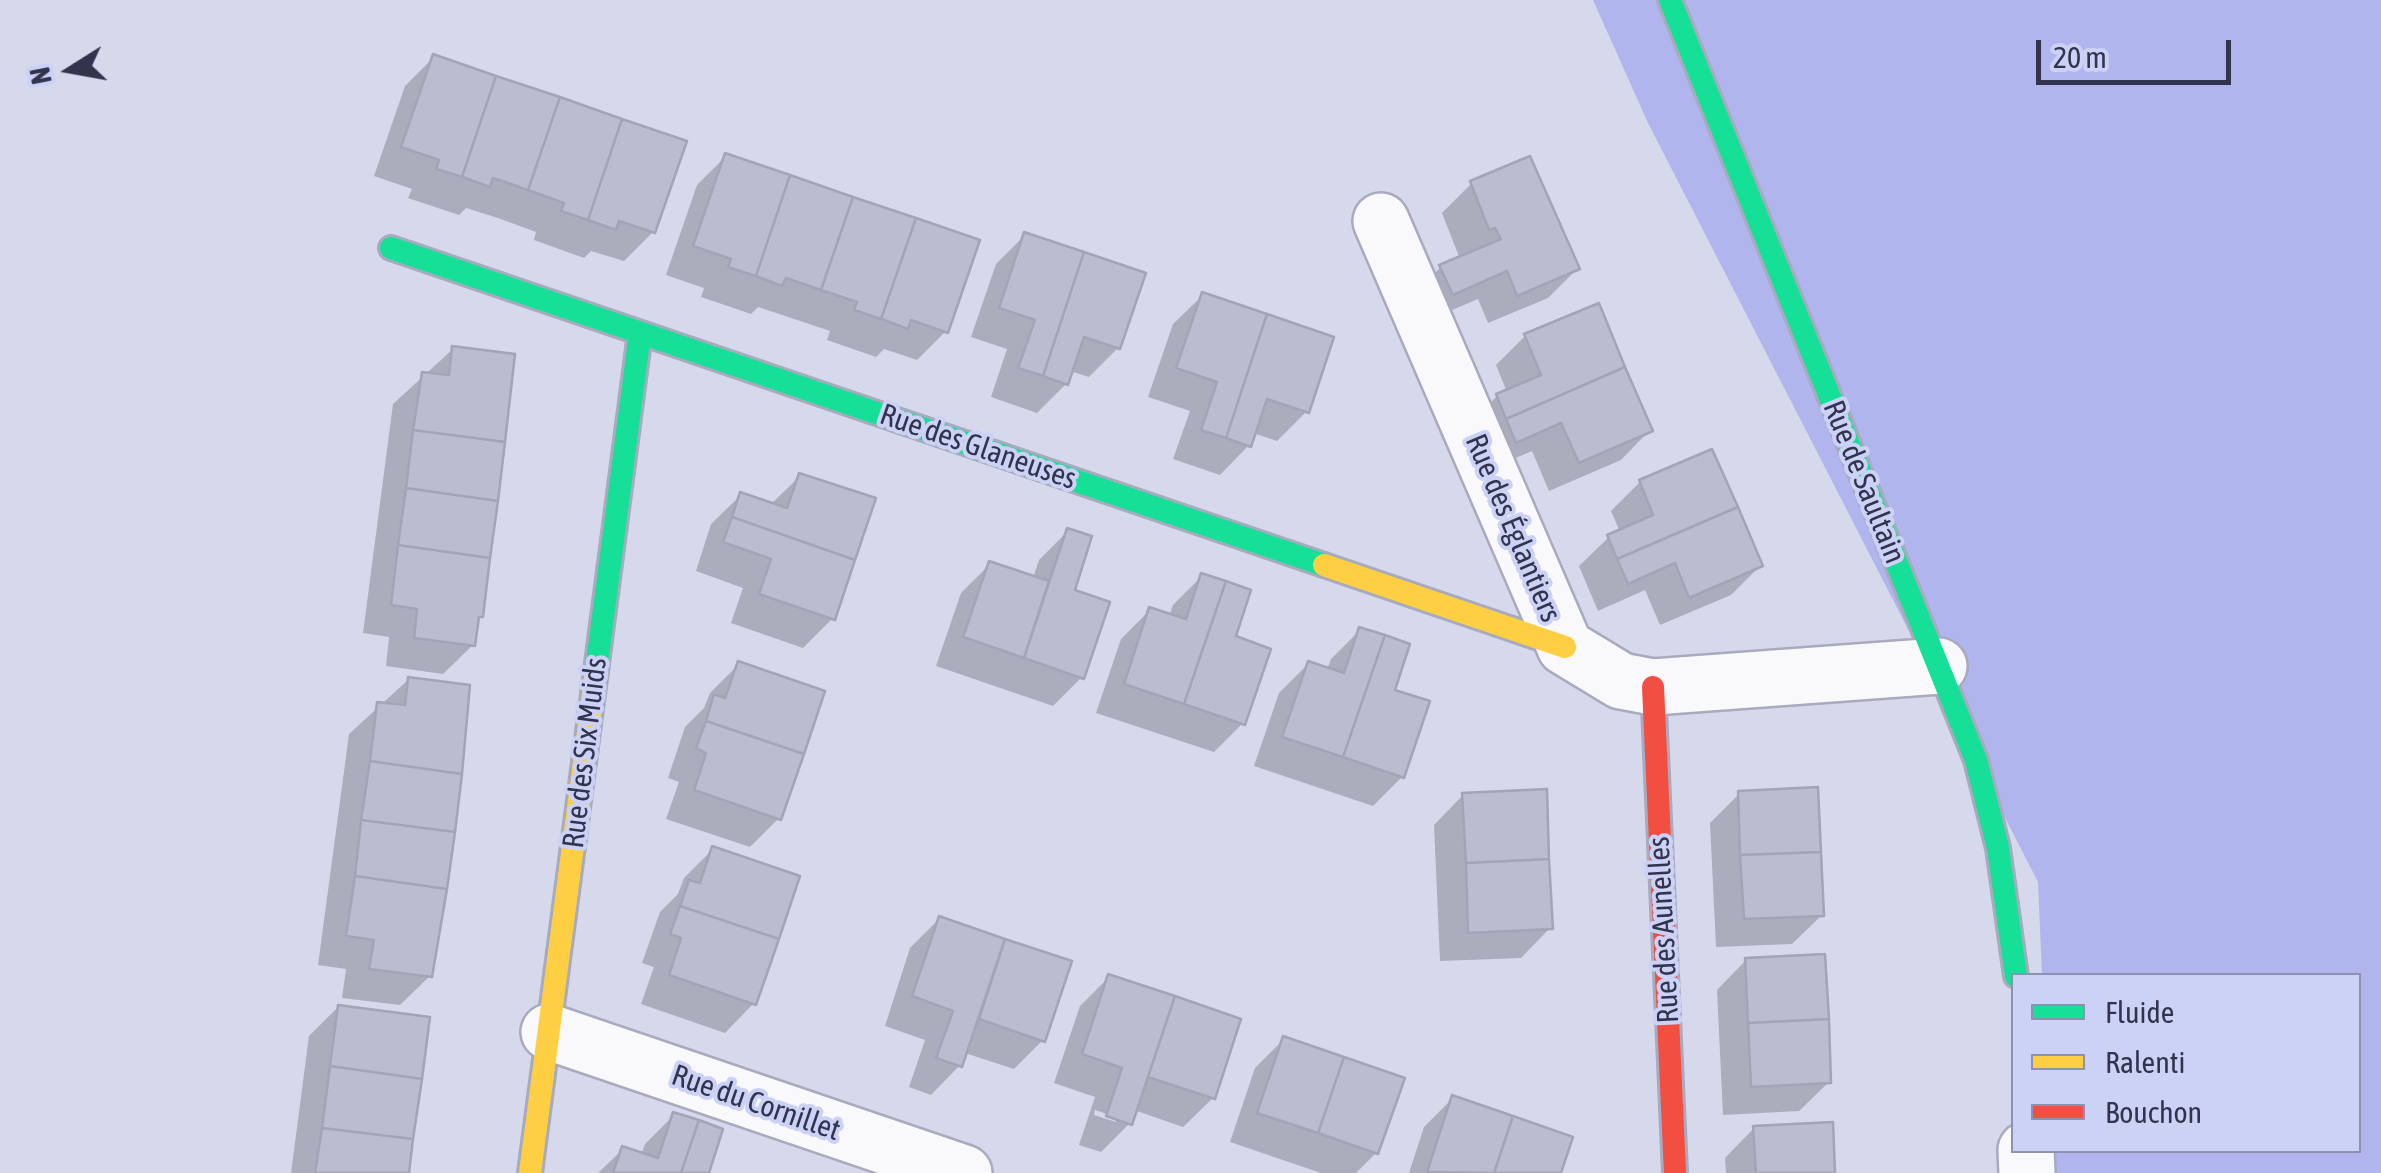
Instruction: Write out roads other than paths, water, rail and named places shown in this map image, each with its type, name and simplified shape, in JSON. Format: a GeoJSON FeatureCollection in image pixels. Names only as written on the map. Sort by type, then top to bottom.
{"type":"FeatureCollection","features":[{"type":"Feature","properties":{"kind":"street","name":"Rue de Saultain"},"geometry":{"type":"LineString","coordinates":[[1670,0],[1987,796],[2016,973]]}},
{"type":"Feature","properties":{"kind":"street","name":"Rue des Églantiers"},"geometry":{"type":"LineString","coordinates":[[1381,221],[1564,647],[1621,681],[1653,687],[1938,666]]}},
{"type":"Feature","properties":{"kind":"street","name":"Rue des Glaneuses"},"geometry":{"type":"LineString","coordinates":[[391,248],[1564,647]]}},
{"type":"Feature","properties":{"kind":"street","name":"Rue des Six Muids"},"geometry":{"type":"LineString","coordinates":[[530,1173],[640,333]]}},
{"type":"Feature","properties":{"kind":"street","name":"Rue des Aunelles"},"geometry":{"type":"LineString","coordinates":[[1653,687],[1675,1173]]}},
{"type":"Feature","properties":{"kind":"street","name":"Rue du Cornillet"},"geometry":{"type":"LineString","coordinates":[[549,1032],[964,1173]]}}]}
